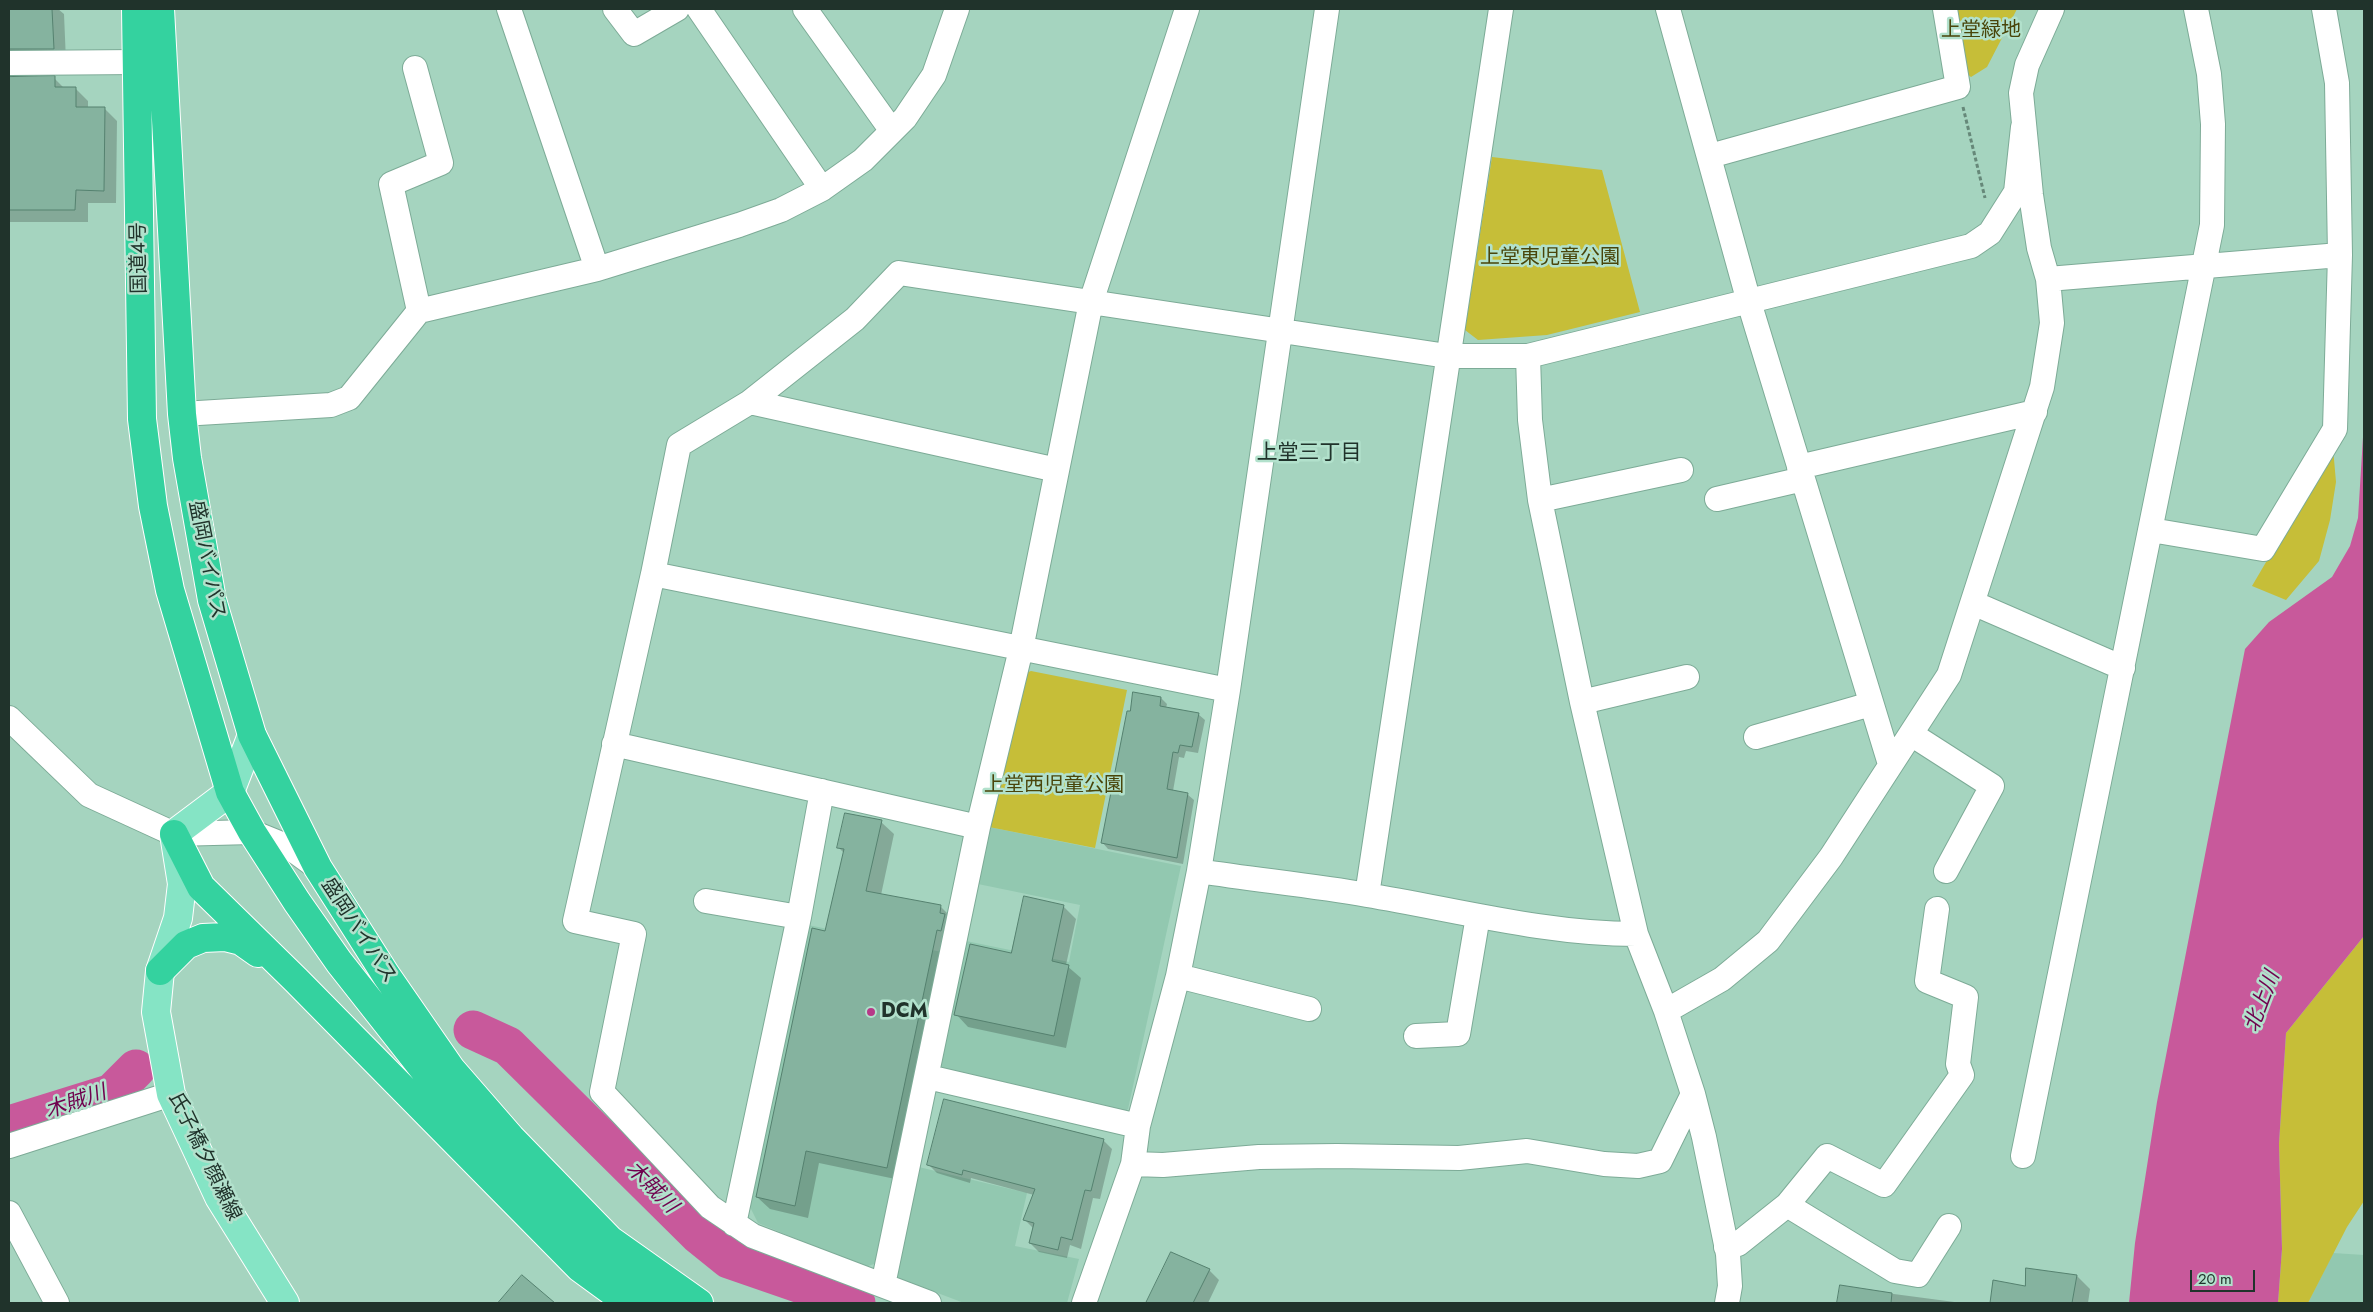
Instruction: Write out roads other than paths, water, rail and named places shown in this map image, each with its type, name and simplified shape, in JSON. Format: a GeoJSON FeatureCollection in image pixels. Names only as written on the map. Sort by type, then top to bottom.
{"type":"FeatureCollection","features":[{"type":"Feature","properties":{"kind":"highway","name":"国道4号"},"geometry":{"type":"LineString","coordinates":[[136,9],[142,419],[153,506]]}},
{"type":"Feature","properties":{"kind":"highway","name":"国道4号"},"geometry":{"type":"LineString","coordinates":[[160,9],[182,414],[187,458]]}},
{"type":"Feature","properties":{"kind":"highway","name":"盛岡バイパス"},"geometry":{"type":"LineString","coordinates":[[187,458],[212,600],[252,735],[318,868],[386,975],[451,1069],[511,1138],[610,1240],[699,1303]]}},
{"type":"Feature","properties":{"kind":"highway","name":"盛岡バイパス"},"geometry":{"type":"LineString","coordinates":[[153,506],[170,590],[230,792],[252,832],[296,902],[340,962],[443,1094],[571,1234],[659,1303]]}},
{"type":"Feature","properties":{"kind":"highway"},"geometry":{"type":"LineString","coordinates":[[174,834],[201,887],[296,980],[580,1268],[628,1303]]}},
{"type":"Feature","properties":{"kind":"highway"},"geometry":{"type":"LineString","coordinates":[[160,971],[186,944],[203,938],[224,937],[242,941],[296,980]]}},
{"type":"Feature","properties":{"kind":"main road"},"geometry":{"type":"LineString","coordinates":[[174,834],[230,792],[252,735]]}},
{"type":"Feature","properties":{"kind":"main road","name":"氏子橋夕顔瀬線"},"geometry":{"type":"LineString","coordinates":[[174,834],[182,884],[178,918],[160,971],[156,1012],[171,1094],[218,1197],[285,1303]]}},
{"type":"Feature","properties":{"kind":"street"},"geometry":{"type":"LineString","coordinates":[[509,9],[597,269]]}},
{"type":"Feature","properties":{"kind":"street"},"geometry":{"type":"LineString","coordinates":[[616,9],[634,34],[677,9]]}},
{"type":"Feature","properties":{"kind":"street"},"geometry":{"type":"LineString","coordinates":[[699,9],[822,189]]}},
{"type":"Feature","properties":{"kind":"street"},"geometry":{"type":"LineString","coordinates":[[805,9],[892,131]]}},
{"type":"Feature","properties":{"kind":"street"},"geometry":{"type":"LineString","coordinates":[[182,414],[331,405],[349,398],[419,311],[597,269],[739,225],[781,210],[822,189],[863,160],[905,118],[934,75],[957,9]]}},
{"type":"Feature","properties":{"kind":"street"},"geometry":{"type":"LineString","coordinates":[[883,1285],[928,1077],[978,826],[1021,649],[1090,302],[1187,9]]}},
{"type":"Feature","properties":{"kind":"street"},"geometry":{"type":"LineString","coordinates":[[1084,1303],[1133,1164],[1138,1126],[1178,976],[1199,871],[1228,690],[1327,9]]}},
{"type":"Feature","properties":{"kind":"street"},"geometry":{"type":"LineString","coordinates":[[1367,895],[1447,356],[1501,9]]}},
{"type":"Feature","properties":{"kind":"street"},"geometry":{"type":"LineString","coordinates":[[1668,9],[1749,302],[1890,764]]}},
{"type":"Feature","properties":{"kind":"street"},"geometry":{"type":"LineString","coordinates":[[1710,156],[1958,88],[1945,9]]}},
{"type":"Feature","properties":{"kind":"street"},"geometry":{"type":"LineString","coordinates":[[1666,1011],[1722,978],[1768,941],[1831,857],[1890,764],[1950,675],[2035,412],[2042,387],[2052,323],[2048,279],[2038,248],[2023,128],[2021,93],[2027,65],[2052,9]]}},
{"type":"Feature","properties":{"kind":"street"},"geometry":{"type":"LineString","coordinates":[[2023,1156],[2212,225],[2213,124],[2209,74],[2196,9]]}},
{"type":"Feature","properties":{"kind":"street"},"geometry":{"type":"LineString","coordinates":[[2151,530],[2263,549],[2335,430],[2340,255],[2337,83],[2324,9]]}},
{"type":"Feature","properties":{"kind":"street"},"geometry":{"type":"LineString","coordinates":[[9,63],[138,62]]}},
{"type":"Feature","properties":{"kind":"street"},"geometry":{"type":"LineString","coordinates":[[415,68],[440,163],[391,184],[419,311]]}},
{"type":"Feature","properties":{"kind":"street"},"geometry":{"type":"LineString","coordinates":[[929,1303],[753,1236],[734,1224],[710,1207],[602,1092],[634,934],[574,921],[653,574],[679,445],[750,402],[855,319],[899,273],[1447,356],[1528,356],[1971,246],[1990,233],[2016,192],[2023,128]]}},
{"type":"Feature","properties":{"kind":"street"},"geometry":{"type":"LineString","coordinates":[[2048,279],[2340,255]]}},
{"type":"Feature","properties":{"kind":"street"},"geometry":{"type":"LineString","coordinates":[[1528,356],[1530,420],[1540,500],[1582,702],[1636,934],[1666,1011],[1693,1094],[1726,1247],[1730,1286],[1727,1303]]}},
{"type":"Feature","properties":{"kind":"street"},"geometry":{"type":"LineString","coordinates":[[750,402],[1057,470]]}},
{"type":"Feature","properties":{"kind":"street"},"geometry":{"type":"LineString","coordinates":[[1717,499],[1801,473],[2035,412]]}},
{"type":"Feature","properties":{"kind":"street"},"geometry":{"type":"LineString","coordinates":[[1540,500],[1681,470]]}},
{"type":"Feature","properties":{"kind":"street"},"geometry":{"type":"LineString","coordinates":[[653,574],[1228,690]]}},
{"type":"Feature","properties":{"kind":"street"},"geometry":{"type":"LineString","coordinates":[[1973,603],[2122,668]]}},
{"type":"Feature","properties":{"kind":"street"},"geometry":{"type":"LineString","coordinates":[[1582,702],[1686,677]]}},
{"type":"Feature","properties":{"kind":"street"},"geometry":{"type":"LineString","coordinates":[[1756,738],[1871,704]]}},
{"type":"Feature","properties":{"kind":"street"},"geometry":{"type":"LineString","coordinates":[[9,718],[89,795],[174,834],[252,832],[289,848],[318,868]]}},
{"type":"Feature","properties":{"kind":"street"},"geometry":{"type":"LineString","coordinates":[[1911,734],[1992,786],[1946,871]]}},
{"type":"Feature","properties":{"kind":"street"},"geometry":{"type":"LineString","coordinates":[[614,744],[978,826]]}},
{"type":"Feature","properties":{"kind":"street"},"geometry":{"type":"LineString","coordinates":[[734,1224],[799,918],[822,791]]}},
{"type":"Feature","properties":{"kind":"street"},"geometry":{"type":"LineString","coordinates":[[1199,871],[1367,895],[1478,916],[1596,934],[1636,934]]}},
{"type":"Feature","properties":{"kind":"street"},"geometry":{"type":"LineString","coordinates":[[706,901],[799,918]]}},
{"type":"Feature","properties":{"kind":"street"},"geometry":{"type":"LineString","coordinates":[[1726,1247],[1738,1244],[1787,1205],[1827,1156],[1884,1185],[1962,1076],[1958,1064],[1966,997],[1927,982],[1937,909]]}},
{"type":"Feature","properties":{"kind":"street"},"geometry":{"type":"LineString","coordinates":[[1416,1036],[1458,1034],[1478,916]]}},
{"type":"Feature","properties":{"kind":"street"},"geometry":{"type":"LineString","coordinates":[[1178,976],[1309,1009]]}},
{"type":"Feature","properties":{"kind":"street"},"geometry":{"type":"LineString","coordinates":[[928,1077],[1138,1126]]}},
{"type":"Feature","properties":{"kind":"street"},"geometry":{"type":"LineString","coordinates":[[9,1146],[171,1094]]}},
{"type":"Feature","properties":{"kind":"street"},"geometry":{"type":"LineString","coordinates":[[1133,1164],[1162,1165],[1259,1157],[1460,1158],[1527,1151],[1604,1164],[1638,1166],[1660,1161],[1693,1094]]}},
{"type":"Feature","properties":{"kind":"street"},"geometry":{"type":"LineString","coordinates":[[1787,1205],[1895,1271],[1918,1275],[1949,1226]]}},
{"type":"Feature","properties":{"kind":"street"},"geometry":{"type":"LineString","coordinates":[[9,1212],[57,1303]]}},
{"type":"Feature","properties":{"kind":"water","name":"北上川"},"geometry":{"type":"Polygon","coordinates":[[[2364,421],[2364,936],[2286,1033],[2279,1144],[2282,1249],[2278,1303],[2129,1303],[2135,1243],[2157,1102],[2245,649],[2269,622],[2332,577],[2350,546],[2358,518],[2364,421]]]}},
{"type":"Feature","properties":{"kind":"waterway","name":"木賊川"},"geometry":{"type":"LineString","coordinates":[[473,1030],[508,1046],[698,1234],[729,1259],[856,1303]]}},
{"type":"Feature","properties":{"kind":"waterway","name":"木賊川"},"geometry":{"type":"LineString","coordinates":[[9,1125],[112,1093],[136,1069]]}},
{"type":"Feature","properties":{"kind":"place","name":"DCM"},"geometry":{"type":"Point","coordinates":[871,1012]}},
{"type":"Feature","properties":{"kind":"district","name":"上堂三丁目"},"geometry":{"type":"Point","coordinates":[1309,454]}},
{"type":"Feature","properties":{"kind":"park label","name":"上堂緑地"},"geometry":{"type":"Point","coordinates":[1981,31]}},
{"type":"Feature","properties":{"kind":"park label","name":"上堂東児童公園"},"geometry":{"type":"Point","coordinates":[1550,258]}},
{"type":"Feature","properties":{"kind":"park label","name":"上堂西児童公園"},"geometry":{"type":"Point","coordinates":[1054,786]}}]}
